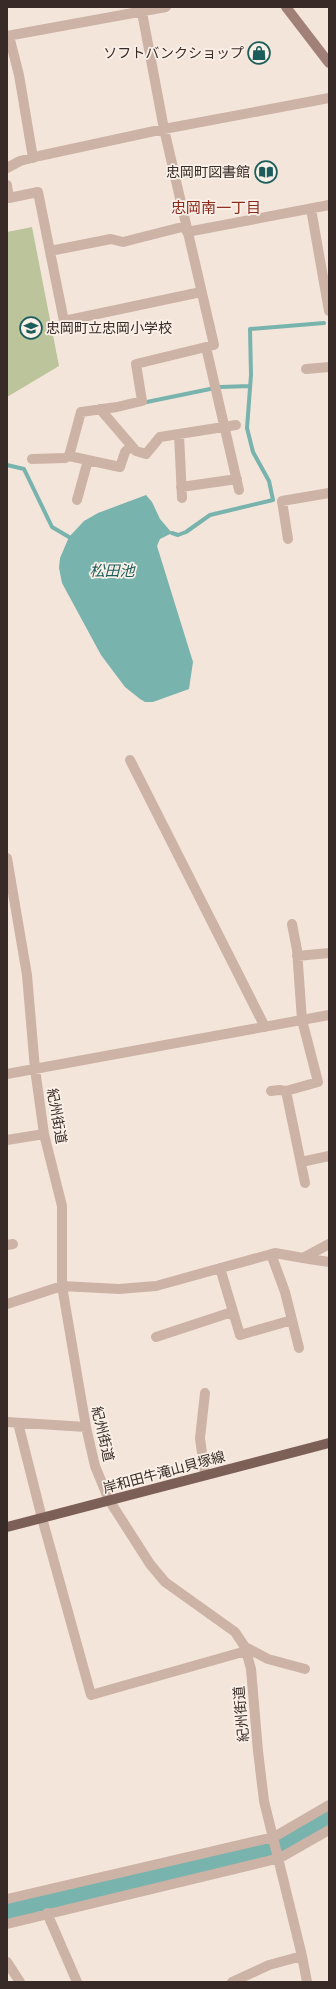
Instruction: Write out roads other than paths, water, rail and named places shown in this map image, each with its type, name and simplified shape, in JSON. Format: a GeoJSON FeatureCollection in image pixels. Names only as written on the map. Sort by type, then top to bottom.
{"type":"FeatureCollection","features":[{"type":"Feature","properties":{"kind":"main road"},"geometry":{"type":"LineString","coordinates":[[286,7],[329,63]]}},
{"type":"Feature","properties":{"kind":"main road","name":"岸和田牛滝山貝塚線"},"geometry":{"type":"LineString","coordinates":[[7,1527],[329,1443]]}},
{"type":"Feature","properties":{"kind":"street"},"geometry":{"type":"LineString","coordinates":[[33,158],[19,75],[8,36],[141,9],[166,7]]}},
{"type":"Feature","properties":{"kind":"street"},"geometry":{"type":"LineString","coordinates":[[69,456],[81,412],[100,410],[142,401],[136,364],[214,345],[164,129],[141,9]]}},
{"type":"Feature","properties":{"kind":"street"},"geometry":{"type":"LineString","coordinates":[[7,168],[33,158],[164,129],[329,98]]}},
{"type":"Feature","properties":{"kind":"street"},"geometry":{"type":"LineString","coordinates":[[7,185],[9,198],[38,192],[64,321],[201,292]]}},
{"type":"Feature","properties":{"kind":"street"},"geometry":{"type":"LineString","coordinates":[[50,251],[111,239],[123,242],[186,229],[311,209],[329,204]]}},
{"type":"Feature","properties":{"kind":"street"},"geometry":{"type":"LineString","coordinates":[[311,209],[326,277],[329,312]]}},
{"type":"Feature","properties":{"kind":"street"},"geometry":{"type":"LineString","coordinates":[[206,347],[239,490]]}},
{"type":"Feature","properties":{"kind":"street"},"geometry":{"type":"LineString","coordinates":[[306,369],[329,367]]}},
{"type":"Feature","properties":{"kind":"street"},"geometry":{"type":"LineString","coordinates":[[100,410],[136,451],[146,454],[160,437],[236,424]]}},
{"type":"Feature","properties":{"kind":"street"},"geometry":{"type":"LineString","coordinates":[[179,434],[182,492],[237,479]]}},
{"type":"Feature","properties":{"kind":"street"},"geometry":{"type":"LineString","coordinates":[[32,459],[65,458],[69,456],[120,467],[125,452],[131,446]]}},
{"type":"Feature","properties":{"kind":"street"},"geometry":{"type":"LineString","coordinates":[[77,500],[88,460]]}},
{"type":"Feature","properties":{"kind":"street"},"geometry":{"type":"LineString","coordinates":[[288,539],[282,501],[329,493]]}},
{"type":"Feature","properties":{"kind":"street"},"geometry":{"type":"LineString","coordinates":[[130,760],[265,1027]]}},
{"type":"Feature","properties":{"kind":"street","name":"紀州街道"},"geometry":{"type":"LineString","coordinates":[[7,858],[26,975],[35,1069],[44,1134],[62,1206],[62,1286],[86,1426],[95,1466],[109,1500],[150,1564],[165,1582],[235,1632],[246,1649],[251,1669],[264,1801],[279,1855],[302,1956],[306,1982]]}},
{"type":"Feature","properties":{"kind":"street"},"geometry":{"type":"LineString","coordinates":[[271,1091],[286,1091],[318,1082],[302,1020],[297,956],[292,924]]}},
{"type":"Feature","properties":{"kind":"street"},"geometry":{"type":"LineString","coordinates":[[297,956],[329,953]]}},
{"type":"Feature","properties":{"kind":"street"},"geometry":{"type":"LineString","coordinates":[[7,1074],[329,1015]]}},
{"type":"Feature","properties":{"kind":"street"},"geometry":{"type":"LineString","coordinates":[[286,1091],[305,1183]]}},
{"type":"Feature","properties":{"kind":"street"},"geometry":{"type":"LineString","coordinates":[[7,1140],[44,1134]]}},
{"type":"Feature","properties":{"kind":"street"},"geometry":{"type":"LineString","coordinates":[[301,1162],[329,1156]]}},
{"type":"Feature","properties":{"kind":"street"},"geometry":{"type":"LineString","coordinates":[[303,1258],[329,1244]]}},
{"type":"Feature","properties":{"kind":"street"},"geometry":{"type":"LineString","coordinates":[[7,1304],[62,1286],[119,1289],[156,1286],[275,1253],[329,1262]]}},
{"type":"Feature","properties":{"kind":"street"},"geometry":{"type":"LineString","coordinates":[[271,1254],[285,1292],[299,1348]]}},
{"type":"Feature","properties":{"kind":"street"},"geometry":{"type":"LineString","coordinates":[[220,1268],[240,1335],[292,1320]]}},
{"type":"Feature","properties":{"kind":"street"},"geometry":{"type":"LineString","coordinates":[[156,1338],[232,1312]]}},
{"type":"Feature","properties":{"kind":"street"},"geometry":{"type":"LineString","coordinates":[[205,1393],[200,1438],[205,1475]]}},
{"type":"Feature","properties":{"kind":"street"},"geometry":{"type":"LineString","coordinates":[[7,1422],[86,1426]]}},
{"type":"Feature","properties":{"kind":"street"},"geometry":{"type":"LineString","coordinates":[[18,1423],[42,1518],[91,1695],[246,1649],[268,1660],[305,1669]]}},
{"type":"Feature","properties":{"kind":"street"},"geometry":{"type":"LineString","coordinates":[[7,1899],[274,1838],[329,1805]]}},
{"type":"Feature","properties":{"kind":"street"},"geometry":{"type":"LineString","coordinates":[[7,1924],[279,1855],[329,1830]]}},
{"type":"Feature","properties":{"kind":"street"},"geometry":{"type":"LineString","coordinates":[[47,1913],[77,1982]]}},
{"type":"Feature","properties":{"kind":"street"},"geometry":{"type":"LineString","coordinates":[[232,1982],[269,1965],[302,1956]]}},
{"type":"Feature","properties":{"kind":"street"},"geometry":{"type":"LineString","coordinates":[[7,1962],[20,1982]]}},
{"type":"Feature","properties":{"kind":"water","name":"松田池"},"geometry":{"type":"Polygon","coordinates":[[[146,495],[152,502],[160,519],[172,533],[160,539],[157,546],[193,662],[189,689],[153,702],[145,702],[125,687],[101,655],[62,583],[59,568],[60,558],[69,537],[84,521],[98,513],[146,495]]]}},
{"type":"Feature","properties":{"kind":"waterway"},"geometry":{"type":"LineString","coordinates":[[172,533],[178,535],[186,532],[210,515],[273,500],[269,481],[253,452],[247,428],[251,375],[250,329],[324,323]]}},
{"type":"Feature","properties":{"kind":"waterway"},"geometry":{"type":"LineString","coordinates":[[220,387],[250,386]]}},
{"type":"Feature","properties":{"kind":"waterway"},"geometry":{"type":"LineString","coordinates":[[142,403],[210,389]]}},
{"type":"Feature","properties":{"kind":"waterway"},"geometry":{"type":"LineString","coordinates":[[7,465],[24,469],[52,527],[69,537]]}},
{"type":"Feature","properties":{"kind":"waterway"},"geometry":{"type":"LineString","coordinates":[[7,1910],[268,1851],[289,1843],[329,1820]]}},
{"type":"Feature","properties":{"kind":"place","name":"ソフトバンクショップ"},"geometry":{"type":"Point","coordinates":[259,53]}},
{"type":"Feature","properties":{"kind":"place","name":"忠岡町図書館"},"geometry":{"type":"Point","coordinates":[266,172]}},
{"type":"Feature","properties":{"kind":"place","name":"忠岡町立忠岡小学校"},"geometry":{"type":"Point","coordinates":[31,328]}},
{"type":"Feature","properties":{"kind":"district","name":"忠岡南一丁目"},"geometry":{"type":"Point","coordinates":[216,208]}}]}
